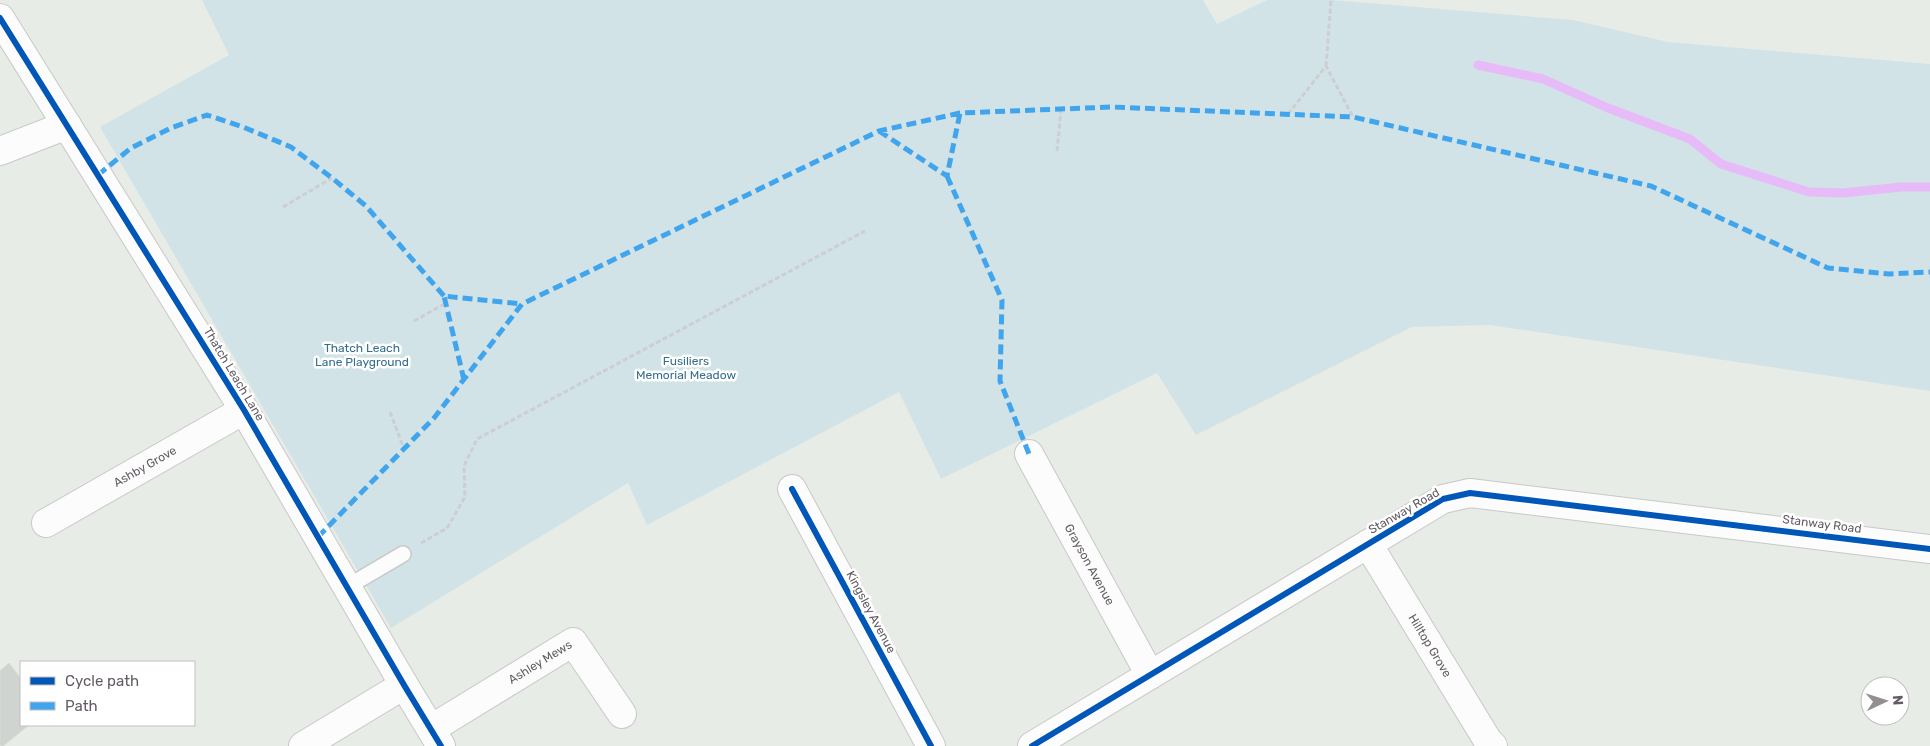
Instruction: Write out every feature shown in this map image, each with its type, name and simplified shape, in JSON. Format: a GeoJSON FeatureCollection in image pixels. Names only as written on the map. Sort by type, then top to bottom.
{"type":"FeatureCollection","features":[{"type":"Feature","properties":{"kind":"street","name":"Thatch Leach Lane"},"geometry":{"type":"LineString","coordinates":[[0,18],[244,410],[436,737]]}},
{"type":"Feature","properties":{"kind":"street"},"geometry":{"type":"LineString","coordinates":[[0,151],[67,125]]}},
{"type":"Feature","properties":{"kind":"street","name":"Ashby Grove"},"geometry":{"type":"LineString","coordinates":[[46,523],[244,410]]}},
{"type":"Feature","properties":{"kind":"street","name":"Grayson Avenue"},"geometry":{"type":"LineString","coordinates":[[1029,454],[1150,675]]}},
{"type":"Feature","properties":{"kind":"street","name":"Kingsley Avenue"},"geometry":{"type":"LineString","coordinates":[[792,489],[931,746]]}},
{"type":"Feature","properties":{"kind":"street","name":"Stanway Road"},"geometry":{"type":"LineString","coordinates":[[1032,746],[1443,500],[1470,493],[1930,549]]}},
{"type":"Feature","properties":{"kind":"street","name":"Hilltop Grove"},"geometry":{"type":"LineString","coordinates":[[1368,544],[1488,741],[1493,746]]}},
{"type":"Feature","properties":{"kind":"street","name":"Ashley Mews"},"geometry":{"type":"LineString","coordinates":[[436,737],[573,642],[622,714]]}},
{"type":"Feature","properties":{"kind":"street"},"geometry":{"type":"LineString","coordinates":[[303,746],[404,685]]}},
{"type":"Feature","properties":{"kind":"lane"},"geometry":{"type":"LineString","coordinates":[[347,587],[403,554]]}},
{"type":"Feature","properties":{"kind":"path"},"geometry":{"type":"LineString","coordinates":[[1331,0],[1326,66],[1352,117]]}},
{"type":"Feature","properties":{"kind":"path"},"geometry":{"type":"LineString","coordinates":[[1288,114],[1326,66]]}},
{"type":"Feature","properties":{"kind":"path"},"geometry":{"type":"LineString","coordinates":[[1057,151],[1061,110]]}},
{"type":"Feature","properties":{"kind":"path"},"geometry":{"type":"LineString","coordinates":[[283,207],[332,178]]}},
{"type":"Feature","properties":{"kind":"path"},"geometry":{"type":"LineString","coordinates":[[403,554],[447,528],[465,497],[464,466],[477,438],[865,231]]}},
{"type":"Feature","properties":{"kind":"path"},"geometry":{"type":"LineString","coordinates":[[414,321],[446,303]]}},
{"type":"Feature","properties":{"kind":"path"},"geometry":{"type":"LineString","coordinates":[[390,412],[404,449]]}},
{"type":"Feature","properties":{"kind":"green space"},"geometry":{"type":"Polygon","coordinates":[[[202,0],[1203,0],[1217,24],[1267,0],[1333,0],[1573,20],[1668,42],[1930,64],[1930,391],[1490,325],[1412,327],[1196,435],[1157,373],[941,479],[899,392],[647,525],[628,483],[391,628],[100,127],[229,55],[202,0]]]}},
{"type":"Feature","properties":{"kind":"building"},"geometry":{"type":"Polygon","coordinates":[[[9,663],[20,678],[20,726],[28,726],[3,746],[0,746],[0,671],[9,663]]]}},
{"type":"Feature","properties":{"kind":"waterway"},"geometry":{"type":"LineString","coordinates":[[1478,65],[1543,79],[1608,108],[1690,139],[1721,164],[1809,192],[1843,193],[1901,187],[1930,187]]}},
{"type":"Feature","properties":{"kind":"marked path"},"geometry":{"type":"LineString","coordinates":[[318,537],[434,418],[522,304],[879,131],[960,113],[1112,107],[1353,117],[1651,186],[1828,268],[1889,274],[1930,272]]}},
{"type":"Feature","properties":{"kind":"marked path"},"geometry":{"type":"LineString","coordinates":[[879,131],[947,176],[960,113]]}},
{"type":"Feature","properties":{"kind":"marked path"},"geometry":{"type":"LineString","coordinates":[[98,175],[131,148],[171,128],[207,115],[243,127],[291,147],[366,206],[444,296]]}},
{"type":"Feature","properties":{"kind":"marked path"},"geometry":{"type":"LineString","coordinates":[[947,176],[1002,300],[1000,381],[1029,454]]}},
{"type":"Feature","properties":{"kind":"marked path"},"geometry":{"type":"LineString","coordinates":[[464,380],[444,296],[522,304]]}},
{"type":"Feature","properties":{"kind":"cycle path"},"geometry":{"type":"LineString","coordinates":[[0,18],[244,410],[441,746]]}},
{"type":"Feature","properties":{"kind":"cycle path"},"geometry":{"type":"LineString","coordinates":[[792,489],[931,746]]}},
{"type":"Feature","properties":{"kind":"cycle path"},"geometry":{"type":"LineString","coordinates":[[1032,746],[1443,499],[1470,493],[1930,549]]}},
{"type":"Feature","properties":{"kind":"park label","name":"Thatch Leach Lane Playground"},"geometry":{"type":"Point","coordinates":[362,355]}},
{"type":"Feature","properties":{"kind":"park label","name":"Fusiliers Memorial Meadow"},"geometry":{"type":"Point","coordinates":[686,368]}}]}
